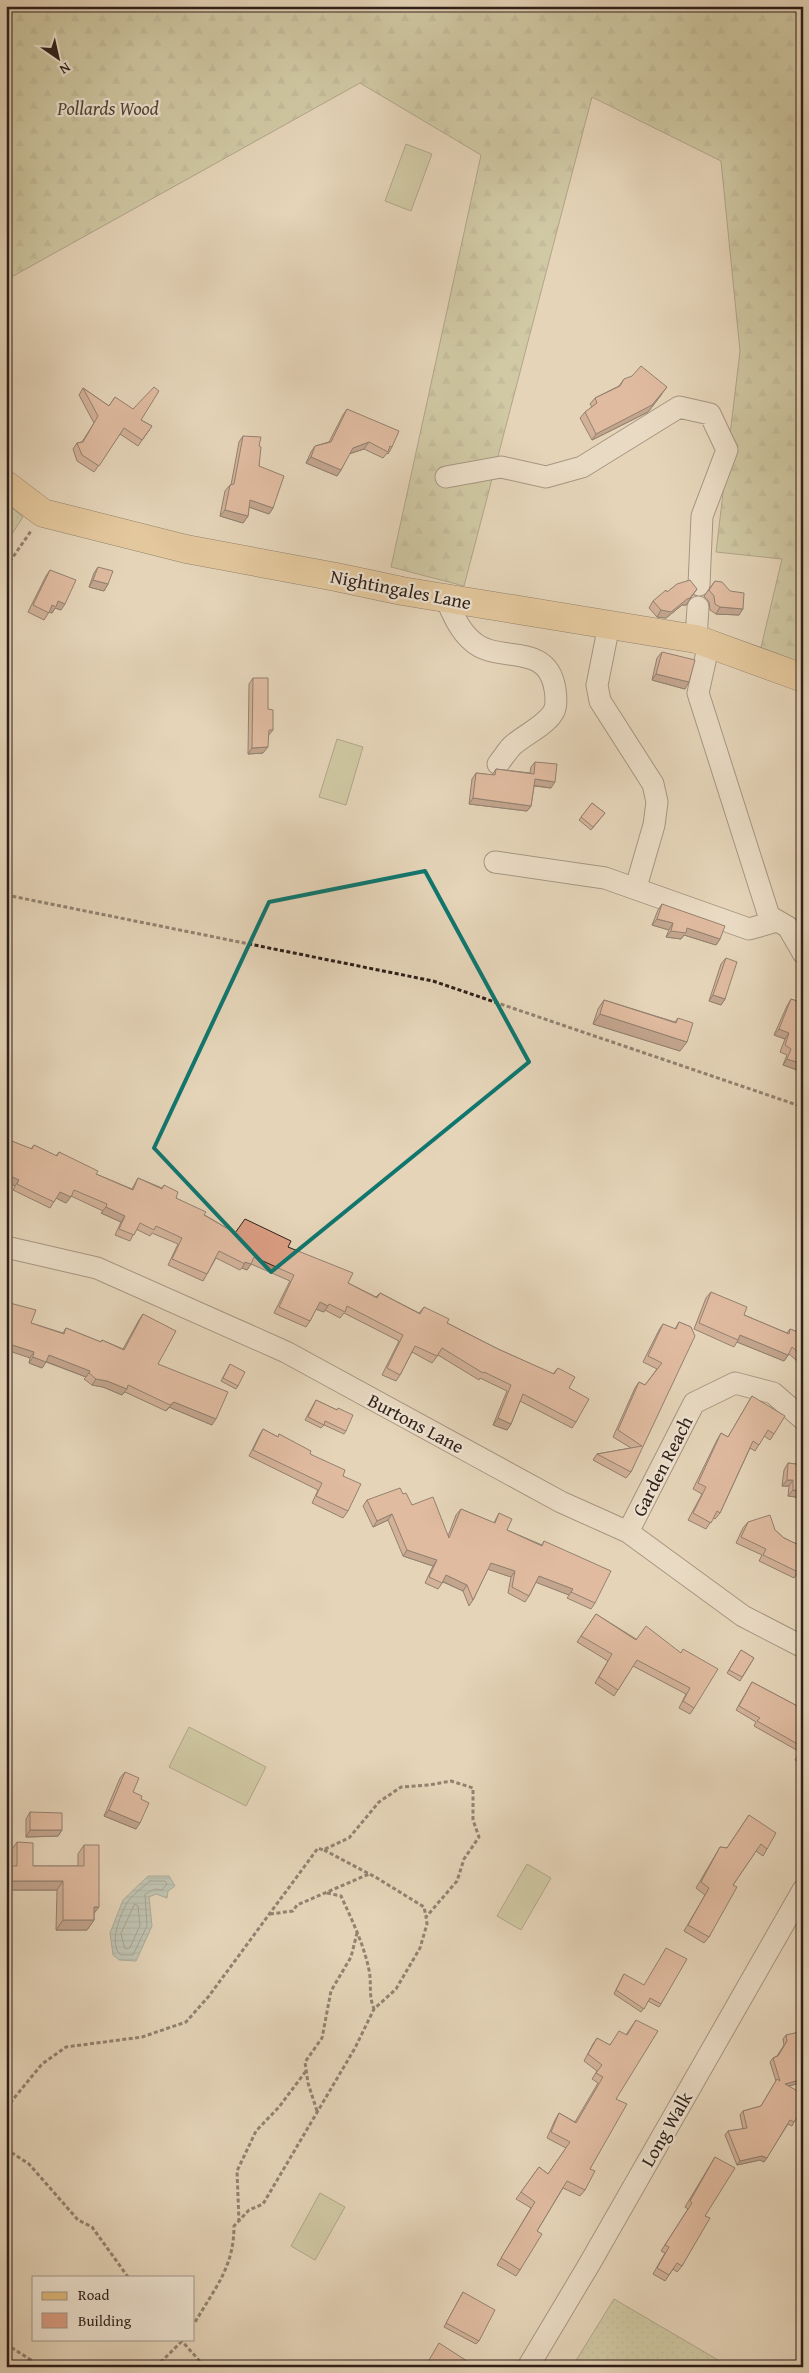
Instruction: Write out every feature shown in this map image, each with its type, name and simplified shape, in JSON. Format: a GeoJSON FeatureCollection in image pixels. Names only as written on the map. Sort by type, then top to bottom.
{"type":"FeatureCollection","features":[{"type":"Feature","properties":{"kind":"main road","name":"Nightingales Lane"},"geometry":{"type":"LineString","coordinates":[[6,485],[43,513],[186,549],[446,599],[703,641],[803,678]]}},
{"type":"Feature","properties":{"kind":"street"},"geometry":{"type":"LineString","coordinates":[[446,477],[501,468],[546,477],[582,467],[679,407],[710,414],[727,450],[702,516],[699,585]]}},
{"type":"Feature","properties":{"kind":"street"},"geometry":{"type":"LineString","coordinates":[[446,599],[458,624],[472,641],[483,649],[524,655],[544,664],[553,678],[556,698],[554,711],[548,719],[512,746],[498,764]]}},
{"type":"Feature","properties":{"kind":"street"},"geometry":{"type":"LineString","coordinates":[[698,607],[703,641],[698,693],[769,916],[788,927],[803,952]]}},
{"type":"Feature","properties":{"kind":"street"},"geometry":{"type":"LineString","coordinates":[[609,625],[600,661],[597,684],[600,701],[653,784],[657,802],[654,824],[636,887]]}},
{"type":"Feature","properties":{"kind":"street"},"geometry":{"type":"LineString","coordinates":[[495,862],[605,878],[636,887],[749,929],[777,920]]}},
{"type":"Feature","properties":{"kind":"street","name":"Burtons Lane"},"geometry":{"type":"LineString","coordinates":[[6,1247],[97,1268],[286,1352],[561,1502],[628,1532],[744,1616],[803,1647]]}},
{"type":"Feature","properties":{"kind":"street","name":"Garden Reach"},"geometry":{"type":"LineString","coordinates":[[628,1532],[694,1403],[736,1384],[773,1393],[803,1419]]}},
{"type":"Feature","properties":{"kind":"street","name":"Long Walk"},"geometry":{"type":"LineString","coordinates":[[528,2367],[595,2254],[803,1890]]}},
{"type":"Feature","properties":{"kind":"path"},"geometry":{"type":"LineString","coordinates":[[6,567],[43,513]]}},
{"type":"Feature","properties":{"kind":"path"},"geometry":{"type":"LineString","coordinates":[[6,895],[433,981],[803,1108]]}},
{"type":"Feature","properties":{"kind":"path"},"geometry":{"type":"LineString","coordinates":[[323,1850],[349,1838],[379,1802],[401,1787],[450,1781],[473,1788],[473,1820],[479,1837],[464,1859],[457,1881],[426,1917]]}},
{"type":"Feature","properties":{"kind":"path"},"geometry":{"type":"LineString","coordinates":[[6,2108],[42,2064],[66,2047],[142,2037],[186,2022],[209,1996],[318,1848],[369,1874],[424,1908],[427,1924],[420,1948],[396,1989],[374,2009],[355,2048],[263,2204],[250,2210],[234,2226],[234,2248],[228,2267],[195,2322]]}},
{"type":"Feature","properties":{"kind":"path"},"geometry":{"type":"LineString","coordinates":[[269,1914],[292,1910],[297,1905],[369,1874]]}},
{"type":"Feature","properties":{"kind":"path"},"geometry":{"type":"LineString","coordinates":[[327,1893],[341,1896],[357,1933],[370,1971],[370,1998],[374,2009]]}},
{"type":"Feature","properties":{"kind":"path"},"geometry":{"type":"LineString","coordinates":[[317,2112],[308,2083],[305,2062],[322,2038],[331,1991],[351,1957],[357,1933]]}},
{"type":"Feature","properties":{"kind":"path"},"geometry":{"type":"LineString","coordinates":[[239,2222],[237,2171],[256,2131],[279,2107],[306,2070]]}},
{"type":"Feature","properties":{"kind":"path"},"geometry":{"type":"LineString","coordinates":[[6,2149],[29,2164],[78,2220],[92,2227],[127,2276]]}},
{"type":"Feature","properties":{"kind":"path"},"geometry":{"type":"LineString","coordinates":[[156,2367],[182,2340],[205,2367]]}},
{"type":"Feature","properties":{"kind":"path"},"geometry":{"type":"LineString","coordinates":[[6,2344],[42,2367]]}},
{"type":"Feature","properties":{"kind":"highlighted area"},"geometry":{"type":"Polygon","coordinates":[[[425,871],[529,1062],[271,1272],[154,1148],[269,902],[425,871]]]}},
{"type":"Feature","properties":{"kind":"green space","name":"Pollards Wood"},"geometry":{"type":"Polygon","coordinates":[[[6,6],[803,6],[803,671],[758,660],[782,559],[716,552],[740,351],[721,161],[592,97],[464,586],[391,567],[481,155],[360,83],[6,280],[6,6]]]}},
{"type":"Feature","properties":{"kind":"green space"},"geometry":{"type":"Polygon","coordinates":[[[406,144],[432,154],[411,211],[385,201],[406,144]]]}},
{"type":"Feature","properties":{"kind":"green space"},"geometry":{"type":"Polygon","coordinates":[[[6,503],[23,517],[6,543],[6,503]]]}},
{"type":"Feature","properties":{"kind":"green space"},"geometry":{"type":"Polygon","coordinates":[[[337,739],[363,747],[346,805],[319,797],[337,739]]]}},
{"type":"Feature","properties":{"kind":"green space"},"geometry":{"type":"Polygon","coordinates":[[[189,1727],[266,1767],[246,1806],[169,1767],[189,1727]]]}},
{"type":"Feature","properties":{"kind":"green space"},"geometry":{"type":"Polygon","coordinates":[[[527,1864],[551,1878],[521,1930],[497,1916],[527,1864]]]}},
{"type":"Feature","properties":{"kind":"green space"},"geometry":{"type":"Polygon","coordinates":[[[320,2193],[345,2207],[315,2260],[291,2246],[320,2193]]]}},
{"type":"Feature","properties":{"kind":"green space"},"geometry":{"type":"Polygon","coordinates":[[[614,2299],[730,2367],[572,2367],[614,2299]]]}},
{"type":"Feature","properties":{"kind":"water"},"geometry":{"type":"Polygon","coordinates":[[[148,1876],[169,1876],[175,1886],[168,1891],[167,1898],[156,1894],[149,1897],[152,1926],[136,1961],[119,1960],[113,1955],[110,1933],[123,1900],[148,1876]]]}},
{"type":"Feature","properties":{"kind":"building"},"geometry":{"type":"Polygon","coordinates":[[[641,366],[667,387],[652,405],[596,434],[585,412],[597,403],[595,398],[620,386],[624,379],[632,376],[641,366]]]}},
{"type":"Feature","properties":{"kind":"building"},"geometry":{"type":"Polygon","coordinates":[[[154,387],[159,391],[141,420],[152,426],[142,440],[124,428],[99,466],[82,455],[77,443],[83,442],[98,416],[83,388],[109,406],[115,397],[133,409],[154,387]]]}},
{"type":"Feature","properties":{"kind":"building"},"geometry":{"type":"Polygon","coordinates":[[[347,409],[399,431],[388,452],[369,442],[353,448],[341,470],[311,457],[315,446],[331,442],[347,409]]]}},
{"type":"Feature","properties":{"kind":"building"},"geometry":{"type":"Polygon","coordinates":[[[243,436],[261,437],[259,466],[284,476],[273,508],[250,500],[248,516],[225,510],[230,485],[234,484],[243,436]]]}},
{"type":"Feature","properties":{"kind":"building"},"geometry":{"type":"Polygon","coordinates":[[[98,567],[113,571],[108,584],[93,580],[98,567]]]}},
{"type":"Feature","properties":{"kind":"building"},"geometry":{"type":"Polygon","coordinates":[[[50,570],[76,580],[65,604],[58,601],[56,607],[52,605],[49,613],[33,605],[50,570]]]}},
{"type":"Feature","properties":{"kind":"building"},"geometry":{"type":"Polygon","coordinates":[[[690,580],[697,589],[690,598],[671,612],[661,610],[653,601],[666,590],[667,592],[677,584],[690,580]]]}},
{"type":"Feature","properties":{"kind":"building"},"geometry":{"type":"Polygon","coordinates":[[[715,581],[722,582],[730,591],[744,593],[743,609],[720,607],[715,604],[714,596],[709,590],[715,581]]]}},
{"type":"Feature","properties":{"kind":"building"},"geometry":{"type":"Polygon","coordinates":[[[662,652],[695,660],[689,682],[656,674],[662,652]]]}},
{"type":"Feature","properties":{"kind":"building"},"geometry":{"type":"Polygon","coordinates":[[[253,678],[268,678],[268,709],[273,710],[273,730],[269,730],[268,747],[252,748],[253,678]]]}},
{"type":"Feature","properties":{"kind":"building"},"geometry":{"type":"Polygon","coordinates":[[[535,762],[557,764],[555,782],[535,779],[531,806],[473,798],[476,773],[495,775],[496,769],[534,774],[535,762]]]}},
{"type":"Feature","properties":{"kind":"building"},"geometry":{"type":"Polygon","coordinates":[[[592,803],[605,813],[593,827],[581,817],[592,803]]]}},
{"type":"Feature","properties":{"kind":"building"},"geometry":{"type":"Polygon","coordinates":[[[662,904],[725,926],[720,939],[687,928],[686,933],[671,931],[673,923],[657,919],[662,904]]]}},
{"type":"Feature","properties":{"kind":"building"},"geometry":{"type":"Polygon","coordinates":[[[726,958],[737,962],[725,999],[713,995],[726,958]]]}},
{"type":"Feature","properties":{"kind":"building"},"geometry":{"type":"Polygon","coordinates":[[[791,999],[803,1003],[803,1064],[787,1059],[791,1049],[785,1045],[789,1033],[779,1029],[791,999]]]}},
{"type":"Feature","properties":{"kind":"building"},"geometry":{"type":"Polygon","coordinates":[[[604,1000],[676,1023],[678,1018],[693,1023],[687,1042],[600,1014],[604,1000]]]}},
{"type":"Feature","properties":{"kind":"building"},"geometry":{"type":"Polygon","coordinates":[[[9,1140],[32,1149],[34,1145],[57,1156],[59,1152],[98,1171],[96,1174],[133,1190],[138,1178],[162,1189],[164,1185],[178,1192],[176,1198],[206,1212],[204,1215],[235,1233],[245,1219],[291,1241],[288,1247],[353,1273],[348,1283],[377,1298],[380,1293],[420,1314],[424,1307],[449,1319],[447,1323],[498,1349],[554,1374],[558,1368],[575,1377],[569,1388],[589,1399],[576,1422],[523,1394],[511,1424],[498,1418],[511,1385],[483,1373],[442,1348],[437,1356],[415,1346],[400,1375],[387,1368],[403,1335],[347,1306],[345,1312],[320,1302],[310,1321],[279,1307],[294,1275],[254,1257],[251,1264],[245,1262],[245,1264],[219,1251],[207,1274],[172,1259],[182,1238],[156,1226],[154,1230],[140,1223],[134,1235],[119,1229],[125,1216],[106,1207],[107,1204],[74,1190],[71,1197],[60,1192],[54,1202],[39,1195],[17,1184],[19,1180],[6,1174],[6,1144],[9,1140]]]}},
{"type":"Feature","properties":{"kind":"building"},"geometry":{"type":"Polygon","coordinates":[[[711,1292],[747,1307],[744,1315],[789,1334],[790,1329],[803,1334],[803,1356],[792,1347],[788,1355],[740,1335],[738,1340],[699,1323],[711,1292]]]}},
{"type":"Feature","properties":{"kind":"building"},"geometry":{"type":"Polygon","coordinates":[[[6,1302],[36,1310],[31,1323],[64,1334],[66,1328],[101,1342],[102,1340],[124,1350],[143,1314],[176,1331],[158,1364],[228,1392],[216,1419],[174,1402],[170,1405],[128,1385],[127,1389],[96,1379],[89,1373],[90,1371],[49,1355],[46,1362],[33,1357],[34,1352],[6,1343],[6,1302]]]}},
{"type":"Feature","properties":{"kind":"building"},"geometry":{"type":"Polygon","coordinates":[[[679,1322],[691,1327],[695,1336],[631,1472],[597,1454],[642,1446],[618,1430],[639,1382],[645,1385],[662,1363],[648,1356],[663,1324],[676,1329],[679,1322]]]}},
{"type":"Feature","properties":{"kind":"building"},"geometry":{"type":"Polygon","coordinates":[[[230,1364],[245,1372],[238,1386],[223,1378],[230,1364]]]}},
{"type":"Feature","properties":{"kind":"building"},"geometry":{"type":"Polygon","coordinates":[[[752,1396],[785,1416],[774,1434],[768,1430],[759,1445],[753,1441],[720,1513],[717,1511],[711,1523],[693,1513],[706,1487],[698,1483],[721,1433],[728,1437],[752,1396]]]}},
{"type":"Feature","properties":{"kind":"building"},"geometry":{"type":"Polygon","coordinates":[[[316,1400],[353,1415],[346,1431],[325,1421],[324,1425],[308,1417],[316,1400]]]}},
{"type":"Feature","properties":{"kind":"building"},"geometry":{"type":"Polygon","coordinates":[[[263,1429],[278,1437],[279,1434],[311,1451],[310,1454],[345,1470],[343,1476],[361,1484],[348,1511],[316,1496],[322,1483],[253,1450],[263,1429]]]}},
{"type":"Feature","properties":{"kind":"building"},"geometry":{"type":"Polygon","coordinates":[[[788,1463],[803,1465],[803,1491],[793,1490],[793,1480],[787,1480],[788,1463]]]}},
{"type":"Feature","properties":{"kind":"building"},"geometry":{"type":"Polygon","coordinates":[[[400,1488],[403,1494],[406,1493],[412,1505],[433,1497],[449,1538],[461,1509],[495,1523],[499,1513],[512,1519],[507,1530],[542,1546],[544,1541],[611,1571],[595,1603],[571,1592],[573,1589],[539,1576],[529,1596],[512,1587],[515,1571],[491,1563],[473,1600],[467,1585],[446,1575],[442,1583],[429,1577],[437,1560],[407,1550],[392,1514],[377,1521],[367,1500],[400,1488]]]}},
{"type":"Feature","properties":{"kind":"building"},"geometry":{"type":"Polygon","coordinates":[[[770,1515],[775,1530],[784,1538],[803,1547],[803,1567],[801,1566],[798,1572],[763,1555],[766,1549],[741,1537],[748,1522],[770,1515]]]}},
{"type":"Feature","properties":{"kind":"building"},"geometry":{"type":"Polygon","coordinates":[[[596,1614],[636,1640],[646,1626],[681,1653],[683,1649],[718,1669],[694,1708],[683,1701],[690,1688],[637,1660],[618,1690],[599,1677],[612,1654],[581,1636],[596,1614]]]}},
{"type":"Feature","properties":{"kind":"building"},"geometry":{"type":"Polygon","coordinates":[[[741,1650],[754,1658],[742,1677],[729,1670],[741,1650]]]}},
{"type":"Feature","properties":{"kind":"building"},"geometry":{"type":"Polygon","coordinates":[[[752,1682],[803,1709],[803,1747],[757,1721],[760,1718],[739,1706],[752,1682]]]}},
{"type":"Feature","properties":{"kind":"building"},"geometry":{"type":"Polygon","coordinates":[[[803,1747],[803,1758],[798,1756],[803,1747]]]}},
{"type":"Feature","properties":{"kind":"building"},"geometry":{"type":"Polygon","coordinates":[[[125,1772],[139,1778],[133,1792],[142,1796],[141,1799],[149,1803],[140,1823],[109,1810],[125,1772]]]}},
{"type":"Feature","properties":{"kind":"building"},"geometry":{"type":"Polygon","coordinates":[[[30,1812],[62,1813],[62,1830],[30,1830],[30,1812]]]}},
{"type":"Feature","properties":{"kind":"building"},"geometry":{"type":"Polygon","coordinates":[[[749,1815],[776,1833],[767,1849],[761,1844],[733,1885],[737,1887],[709,1937],[688,1925],[709,1888],[701,1882],[720,1847],[727,1848],[749,1815]]]}},
{"type":"Feature","properties":{"kind":"building"},"geometry":{"type":"Polygon","coordinates":[[[17,1842],[33,1843],[33,1866],[84,1866],[84,1845],[99,1845],[99,1907],[94,1907],[94,1920],[63,1920],[63,1881],[12,1881],[12,1866],[17,1866],[17,1842]]]}},
{"type":"Feature","properties":{"kind":"building"},"geometry":{"type":"Polygon","coordinates":[[[666,1948],[687,1959],[661,2004],[650,1998],[644,2009],[616,1990],[624,1974],[644,1985],[666,1948]]]}},
{"type":"Feature","properties":{"kind":"building"},"geometry":{"type":"Polygon","coordinates":[[[636,2020],[658,2031],[616,2099],[627,2104],[590,2169],[595,2171],[585,2190],[567,2181],[537,2231],[542,2234],[520,2270],[501,2258],[535,2202],[521,2192],[539,2167],[548,2174],[570,2142],[551,2132],[559,2113],[576,2123],[603,2077],[596,2073],[602,2065],[588,2054],[597,2038],[610,2045],[619,2031],[627,2035],[636,2020]]]}},
{"type":"Feature","properties":{"kind":"building"},"geometry":{"type":"Polygon","coordinates":[[[799,2032],[801,2040],[803,2040],[803,2079],[785,2084],[803,2094],[803,2108],[794,2122],[790,2120],[767,2158],[762,2156],[740,2161],[728,2131],[747,2128],[743,2111],[761,2106],[777,2079],[780,2081],[773,2058],[778,2056],[787,2041],[786,2035],[799,2032]]]}},
{"type":"Feature","properties":{"kind":"building"},"geometry":{"type":"Polygon","coordinates":[[[715,2157],[735,2168],[705,2216],[710,2218],[682,2266],[677,2263],[669,2275],[657,2268],[669,2247],[665,2245],[692,2203],[690,2201],[715,2157]]]}},
{"type":"Feature","properties":{"kind":"building"},"geometry":{"type":"Polygon","coordinates":[[[463,2292],[495,2310],[479,2341],[446,2323],[463,2292]]]}},
{"type":"Feature","properties":{"kind":"building"},"geometry":{"type":"Polygon","coordinates":[[[439,2343],[467,2361],[464,2367],[425,2367],[439,2343]]]}}]}
